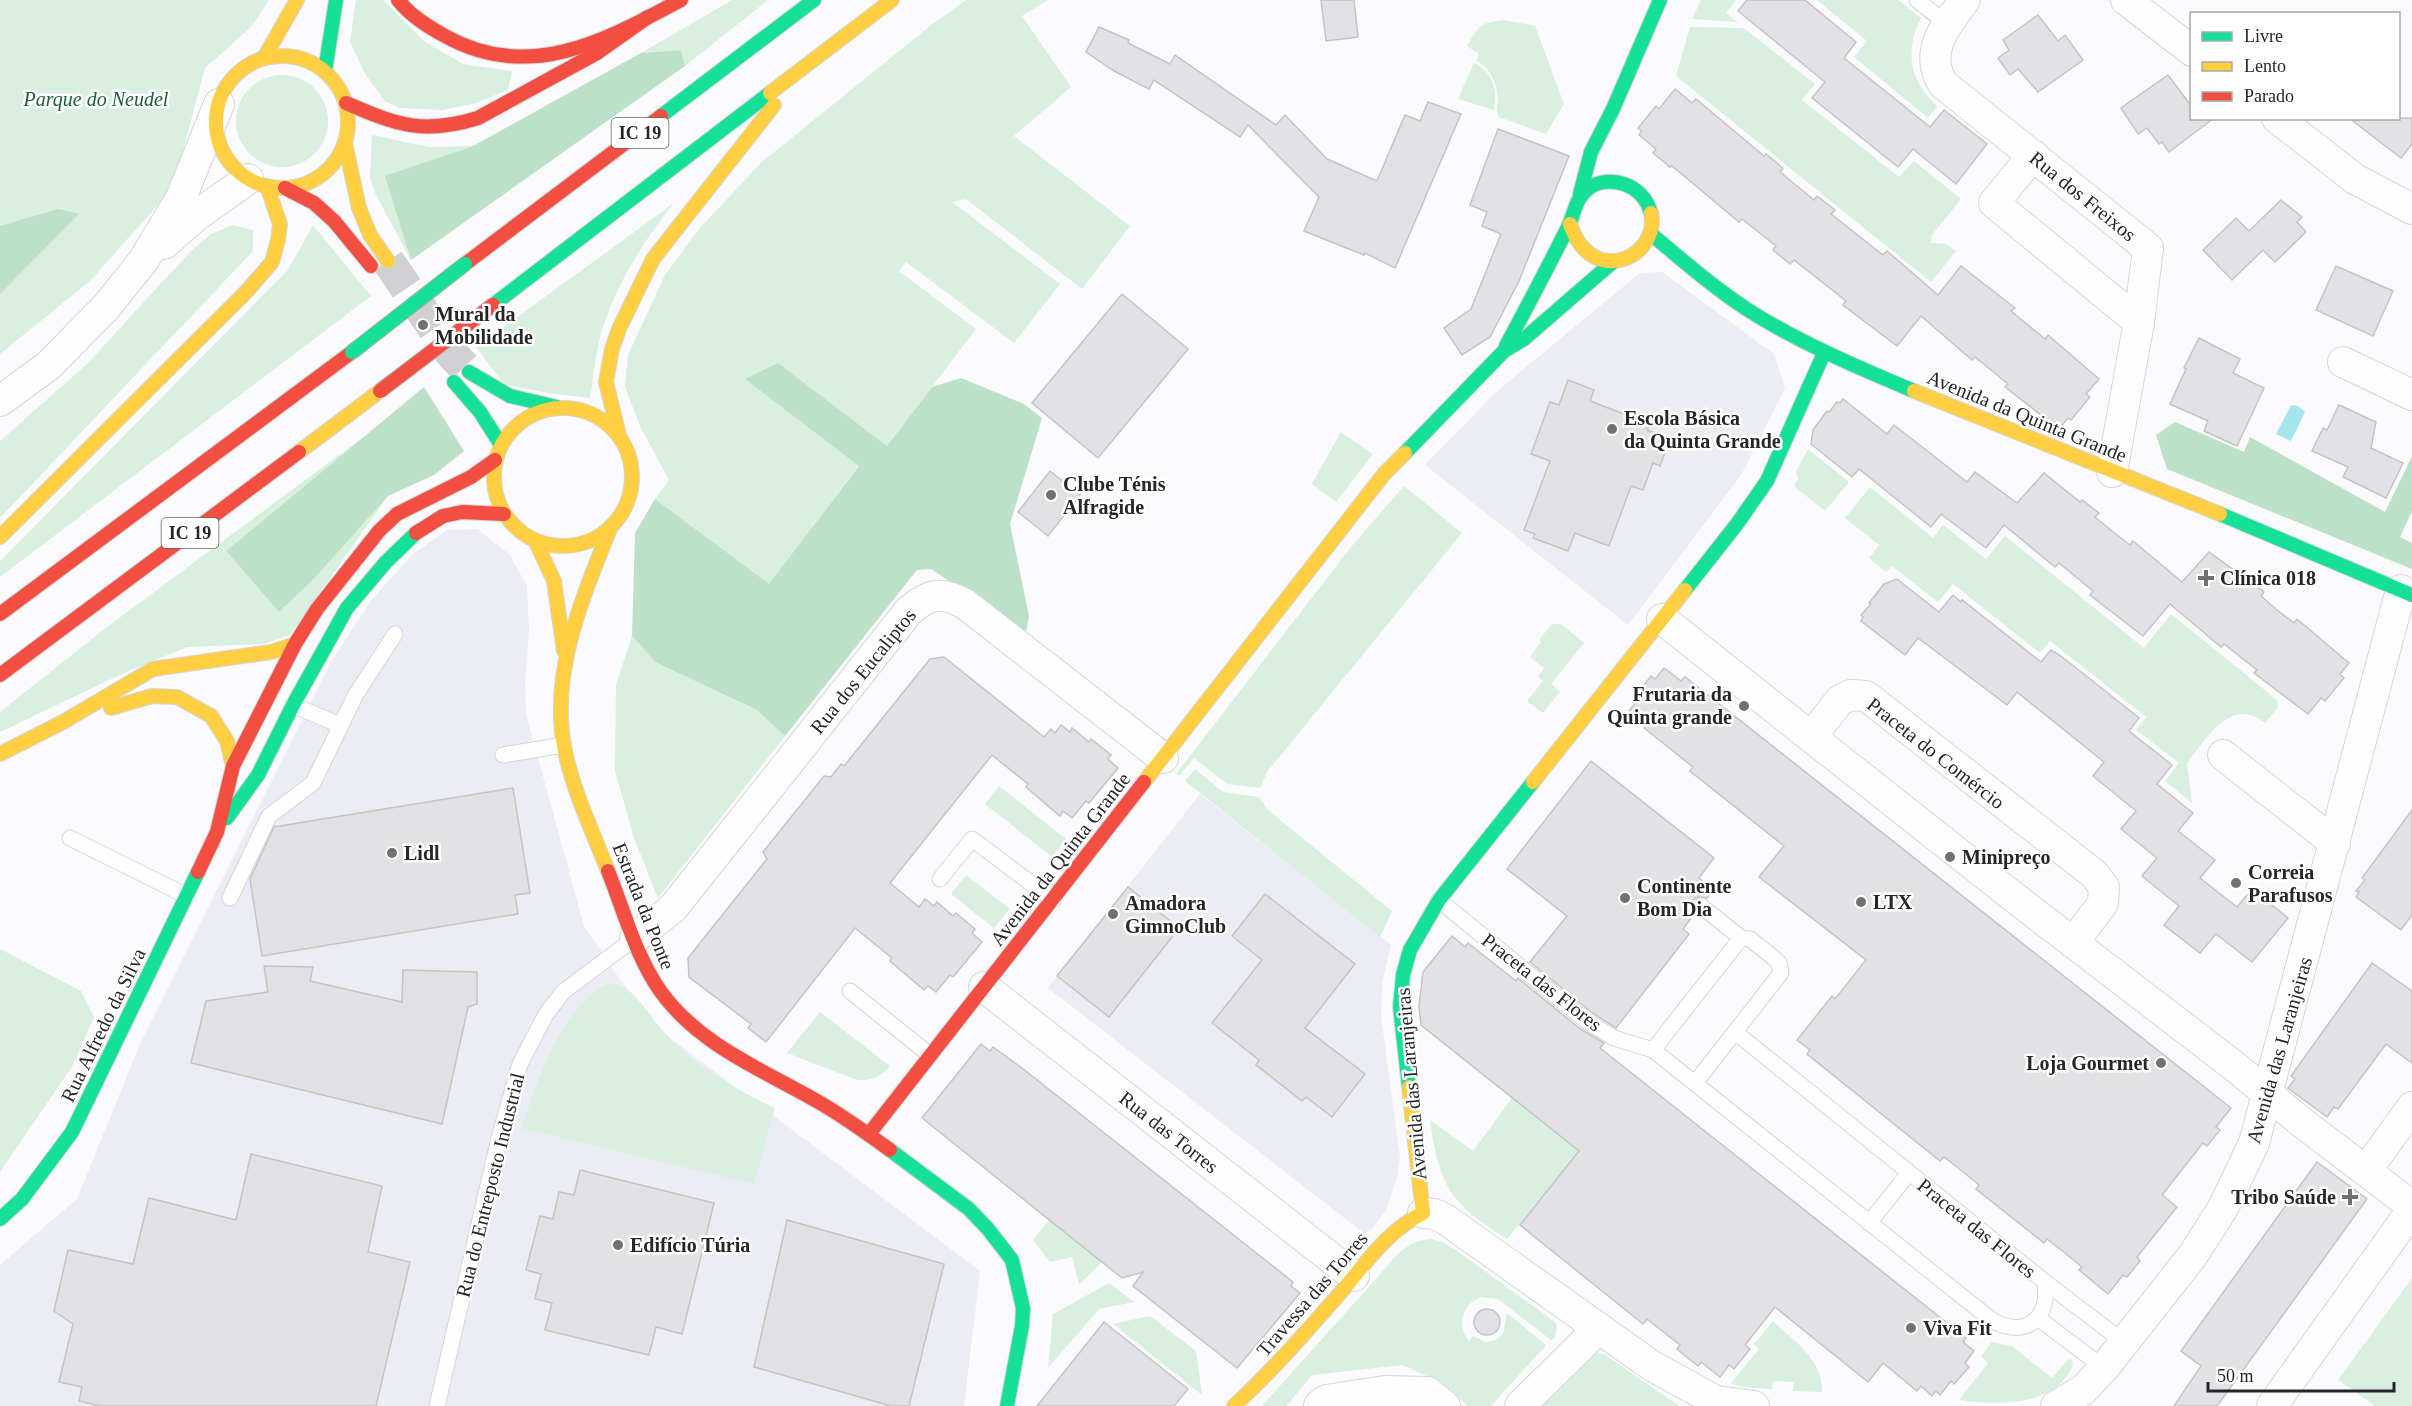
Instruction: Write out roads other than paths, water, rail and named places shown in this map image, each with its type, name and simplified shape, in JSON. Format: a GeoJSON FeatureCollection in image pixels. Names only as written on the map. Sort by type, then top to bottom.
{"type":"FeatureCollection","features":[{"type":"Feature","properties":{"kind":"main road"},"geometry":{"type":"LineString","coordinates":[[264,58],[297,0]]}},
{"type":"Feature","properties":{"kind":"main road"},"geometry":{"type":"LineString","coordinates":[[325,71],[336,0]]}},
{"type":"Feature","properties":{"kind":"main road"},"geometry":{"type":"LineString","coordinates":[[398,0],[406,11],[428,27],[463,47],[524,58],[570,50],[648,17],[681,0]]}},
{"type":"Feature","properties":{"kind":"main road","name":"IC 19"},"geometry":{"type":"LineString","coordinates":[[0,614],[352,352],[814,0]]}},
{"type":"Feature","properties":{"kind":"main road","name":"IC 19"},"geometry":{"type":"LineString","coordinates":[[0,675],[380,392],[892,0]]}},
{"type":"Feature","properties":{"kind":"main road","name":"Avenida da Quinta Grande"},"geometry":{"type":"LineString","coordinates":[[1504,351],[1570,224],[1572,208],[1580,194],[1591,152],[1613,109],[1660,0]]}},
{"type":"Feature","properties":{"kind":"main road"},"geometry":{"type":"LineString","coordinates":[[346,103],[399,124],[457,125],[478,118],[597,53],[648,17]]}},
{"type":"Feature","properties":{"kind":"main road"},"geometry":{"type":"LineString","coordinates":[[285,188],[303,185],[321,175],[335,161],[345,143],[348,123],[346,103],[338,86],[325,71],[306,60],[285,56],[264,58],[244,68],[228,84],[219,104],[216,126],[221,148],[233,166],[258,183],[285,188],[314,203],[334,221],[375,271]]}},
{"type":"Feature","properties":{"kind":"main road"},"geometry":{"type":"LineString","coordinates":[[557,407],[534,413],[515,426],[501,445],[495,460],[495,488],[504,514],[518,530],[535,540],[555,546],[575,545],[594,538],[611,526],[623,511],[631,492],[632,472],[628,452],[619,435],[606,382],[612,349],[653,259],[804,67]]}},
{"type":"Feature","properties":{"kind":"main road"},"geometry":{"type":"LineString","coordinates":[[1613,109],[1615,141]]}},
{"type":"Feature","properties":{"kind":"main road"},"geometry":{"type":"LineString","coordinates":[[345,143],[359,208],[370,235],[388,261]]}},
{"type":"Feature","properties":{"kind":"main road"},"geometry":{"type":"LineString","coordinates":[[1580,194],[1593,184],[1625,178],[1647,202],[1652,217],[1650,233]]}},
{"type":"Feature","properties":{"kind":"main road"},"geometry":{"type":"LineString","coordinates":[[0,537],[247,291],[272,262],[280,224],[258,183]]}},
{"type":"Feature","properties":{"kind":"main road"},"geometry":{"type":"LineString","coordinates":[[1570,224],[1574,239],[1584,252],[1598,260],[1614,261]]}},
{"type":"Feature","properties":{"kind":"main road","name":"Avenida da Quinta Grande"},"geometry":{"type":"LineString","coordinates":[[869,1134],[1391,466],[1504,351],[1524,339],[1614,261],[1629,257],[1642,247],[1650,233],[1725,294],[1760,318],[1824,353],[2112,472],[2332,558],[2407,593]]}},
{"type":"Feature","properties":{"kind":"main road","name":"Avenida das Laranjeiras"},"geometry":{"type":"LineString","coordinates":[[1423,1213],[1400,1007],[1401,982],[1406,957],[1415,935],[1439,900],[1737,524],[1767,481],[1824,353]]}},
{"type":"Feature","properties":{"kind":"main road"},"geometry":{"type":"LineString","coordinates":[[470,372],[499,393],[518,401],[580,409],[602,418],[619,435]]}},
{"type":"Feature","properties":{"kind":"main road"},"geometry":{"type":"LineString","coordinates":[[454,382],[487,419],[501,445]]}},
{"type":"Feature","properties":{"kind":"main road","name":"Rua Alfredo da Silva"},"geometry":{"type":"LineString","coordinates":[[217,832],[233,766],[295,644],[338,583],[379,531],[397,514],[471,477],[495,460]]}},
{"type":"Feature","properties":{"kind":"main road","name":"Rua Alfredo da Silva"},"geometry":{"type":"LineString","coordinates":[[295,644],[317,632],[347,608],[411,536],[424,527],[442,516],[462,512],[504,514]]}},
{"type":"Feature","properties":{"kind":"main road","name":"Estrada da Ponte"},"geometry":{"type":"LineString","coordinates":[[565,657],[611,526]]}},
{"type":"Feature","properties":{"kind":"main road","name":"Estrada da Ponte"},"geometry":{"type":"LineString","coordinates":[[535,540],[554,581],[565,657],[562,706],[564,745],[575,788],[645,966],[658,990],[678,1014],[728,1053],[821,1104],[869,1134]]}},
{"type":"Feature","properties":{"kind":"main road","name":"Rua Alfredo da Silva"},"geometry":{"type":"LineString","coordinates":[[0,1219],[22,1199],[72,1132],[217,832],[258,775],[293,705],[347,608]]}},
{"type":"Feature","properties":{"kind":"main road"},"geometry":{"type":"LineString","coordinates":[[0,754],[63,722],[153,669],[271,652],[295,644]]}},
{"type":"Feature","properties":{"kind":"main road"},"geometry":{"type":"LineString","coordinates":[[63,722],[152,696],[177,697],[211,716],[227,741],[233,766]]}},
{"type":"Feature","properties":{"kind":"main road"},"geometry":{"type":"LineString","coordinates":[[869,1134],[975,1214],[1012,1260],[1023,1308],[1022,1326],[1007,1406]]}},
{"type":"Feature","properties":{"kind":"main road","name":"Travessa das Torres"},"geometry":{"type":"LineString","coordinates":[[1234,1406],[1282,1359],[1396,1228],[1406,1220],[1423,1213]]}},
{"type":"Feature","properties":{"kind":"street","name":"Rua dos Freixos"},"geometry":{"type":"LineString","coordinates":[[1965,0],[1947,24],[1938,42],[1934,63],[1943,84],[2148,248],[2139,322],[2112,472]]}},
{"type":"Feature","properties":{"kind":"street"},"geometry":{"type":"LineString","coordinates":[[2126,0],[2190,49]]}},
{"type":"Feature","properties":{"kind":"street"},"geometry":{"type":"LineString","coordinates":[[0,401],[48,366],[107,306],[143,261],[181,198],[219,104]]}},
{"type":"Feature","properties":{"kind":"street"},"geometry":{"type":"LineString","coordinates":[[2280,120],[2355,179],[2412,209]]}},
{"type":"Feature","properties":{"kind":"street"},"geometry":{"type":"LineString","coordinates":[[2033,155],[1994,203],[2139,322]]}},
{"type":"Feature","properties":{"kind":"street"},"geometry":{"type":"LineString","coordinates":[[143,261],[196,216],[258,183]]}},
{"type":"Feature","properties":{"kind":"street"},"geometry":{"type":"LineString","coordinates":[[2343,362],[2412,395]]}},
{"type":"Feature","properties":{"kind":"street","name":"Avenida das Laranjeiras"},"geometry":{"type":"LineString","coordinates":[[2056,1406],[2083,1390],[2104,1368],[2193,1255],[2223,1208],[2254,1143],[2269,1095],[2335,843],[2407,593]]}},
{"type":"Feature","properties":{"kind":"street","name":"Rua dos Eucaliptos"},"geometry":{"type":"LineString","coordinates":[[635,938],[673,908],[909,611],[930,597],[940,595],[952,597],[965,604],[1163,758]]}},
{"type":"Feature","properties":{"kind":"street"},"geometry":{"type":"LineString","coordinates":[[1662,619],[2412,1208],[2272,1406]]}},
{"type":"Feature","properties":{"kind":"street","name":"Praceta do Comércio"},"geometry":{"type":"LineString","coordinates":[[1811,737],[1840,700],[1851,695],[1866,696],[2094,874],[2104,887],[2103,903],[2073,943]]}},
{"type":"Feature","properties":{"kind":"street"},"geometry":{"type":"LineString","coordinates":[[2223,755],[2335,843]]}},
{"type":"Feature","properties":{"kind":"street","name":"Rua das Torres"},"geometry":{"type":"LineString","coordinates":[[984,987],[1354,1276]]}},
{"type":"Feature","properties":{"kind":"street"},"geometry":{"type":"LineString","coordinates":[[2366,1171],[2412,1107]]}},
{"type":"Feature","properties":{"kind":"street"},"geometry":{"type":"LineString","coordinates":[[1423,1213],[1434,1214],[1445,1219],[1652,1366],[1720,1402],[1754,1406]]}},
{"type":"Feature","properties":{"kind":"street"},"geometry":{"type":"LineString","coordinates":[[1520,1406],[1599,1328]]}},
{"type":"Feature","properties":{"kind":"street"},"geometry":{"type":"LineString","coordinates":[[1319,1406],[1326,1400],[1385,1391],[1428,1392],[1445,1406]]}},
{"type":"Feature","properties":{"kind":"lane"},"geometry":{"type":"LineString","coordinates":[[1917,0],[1947,24]]}},
{"type":"Feature","properties":{"kind":"lane"},"geometry":{"type":"LineString","coordinates":[[230,898],[266,822],[277,809],[313,783],[355,696],[395,634]]}},
{"type":"Feature","properties":{"kind":"lane"},"geometry":{"type":"LineString","coordinates":[[293,705],[340,725]]}},
{"type":"Feature","properties":{"kind":"lane"},"geometry":{"type":"LineString","coordinates":[[503,755],[564,745]]}},
{"type":"Feature","properties":{"kind":"lane"},"geometry":{"type":"LineString","coordinates":[[70,838],[187,896]]}},
{"type":"Feature","properties":{"kind":"lane"},"geometry":{"type":"LineString","coordinates":[[940,879],[972,839],[1053,900]]}},
{"type":"Feature","properties":{"kind":"lane","name":"Praceta das Flores"},"geometry":{"type":"LineString","coordinates":[[1439,900],[1585,1020],[1614,1038],[1653,1050],[1993,1321],[2016,1329],[2027,1326],[2038,1318],[2044,1308],[2047,1295],[2045,1282]]}},
{"type":"Feature","properties":{"kind":"lane"},"geometry":{"type":"LineString","coordinates":[[1695,1083],[1781,973],[1779,963],[1775,959],[1750,939],[1741,938],[1701,906]]}},
{"type":"Feature","properties":{"kind":"lane","name":"Rua do Entreposto Industrial"},"geometry":{"type":"LineString","coordinates":[[437,1406],[498,1143],[519,1064],[546,1014],[563,992],[635,938]]}},
{"type":"Feature","properties":{"kind":"lane"},"geometry":{"type":"LineString","coordinates":[[1653,1050],[1741,938]]}},
{"type":"Feature","properties":{"kind":"lane"},"geometry":{"type":"LineString","coordinates":[[850,991],[930,1055]]}},
{"type":"Feature","properties":{"kind":"lane","name":"Praceta das Flores"},"geometry":{"type":"LineString","coordinates":[[1735,1032],[2045,1282],[2125,1343]]}},
{"type":"Feature","properties":{"kind":"lane","name":"Praceta das Flores"},"geometry":{"type":"LineString","coordinates":[[1869,1223],[1909,1173]]}},
{"type":"Feature","properties":{"kind":"lane"},"geometry":{"type":"LineString","coordinates":[[2038,1318],[2104,1368]]}},
{"type":"Feature","properties":{"kind":"water"},"geometry":{"type":"Polygon","coordinates":[[[2291,405],[2298,406],[2305,412],[2291,441],[2276,434],[2291,405]]]}},
{"type":"Feature","properties":{"kind":"tunnel"},"geometry":{"type":"LineString","coordinates":[[388,261],[451,353],[469,372]]}},
{"type":"Feature","properties":{"kind":"place","name":"Mural da Mobilidade"},"geometry":{"type":"Point","coordinates":[423,325]}},
{"type":"Feature","properties":{"kind":"place","name":"Escola Básica da Quinta Grande"},"geometry":{"type":"Point","coordinates":[1612,429]}},
{"type":"Feature","properties":{"kind":"place","name":"Clube Ténis Alfragide"},"geometry":{"type":"Point","coordinates":[1051,495]}},
{"type":"Feature","properties":{"kind":"place","name":"Clínica 018"},"geometry":{"type":"Point","coordinates":[2206,578]}},
{"type":"Feature","properties":{"kind":"place","name":"Frutaria da Quinta grande"},"geometry":{"type":"Point","coordinates":[1744,706]}},
{"type":"Feature","properties":{"kind":"place","name":"Lidl"},"geometry":{"type":"Point","coordinates":[392,853]}},
{"type":"Feature","properties":{"kind":"place","name":"Minipreço"},"geometry":{"type":"Point","coordinates":[1950,857]}},
{"type":"Feature","properties":{"kind":"place","name":"Correia Parafusos"},"geometry":{"type":"Point","coordinates":[2236,883]}},
{"type":"Feature","properties":{"kind":"place","name":"Continente Bom Dia"},"geometry":{"type":"Point","coordinates":[1625,898]}},
{"type":"Feature","properties":{"kind":"place","name":"LTX"},"geometry":{"type":"Point","coordinates":[1861,902]}},
{"type":"Feature","properties":{"kind":"place","name":"Amadora GimnoClub"},"geometry":{"type":"Point","coordinates":[1113,914]}},
{"type":"Feature","properties":{"kind":"place","name":"Loja Gourmet"},"geometry":{"type":"Point","coordinates":[2161,1063]}},
{"type":"Feature","properties":{"kind":"place","name":"Tribo Saúde"},"geometry":{"type":"Point","coordinates":[2350,1197]}},
{"type":"Feature","properties":{"kind":"place","name":"Edifício Túria"},"geometry":{"type":"Point","coordinates":[618,1245]}},
{"type":"Feature","properties":{"kind":"place","name":"Viva Fit"},"geometry":{"type":"Point","coordinates":[1911,1328]}},
{"type":"Feature","properties":{"kind":"park label","name":"Parque do Neudel"},"geometry":{"type":"Point","coordinates":[96,99]}}]}
